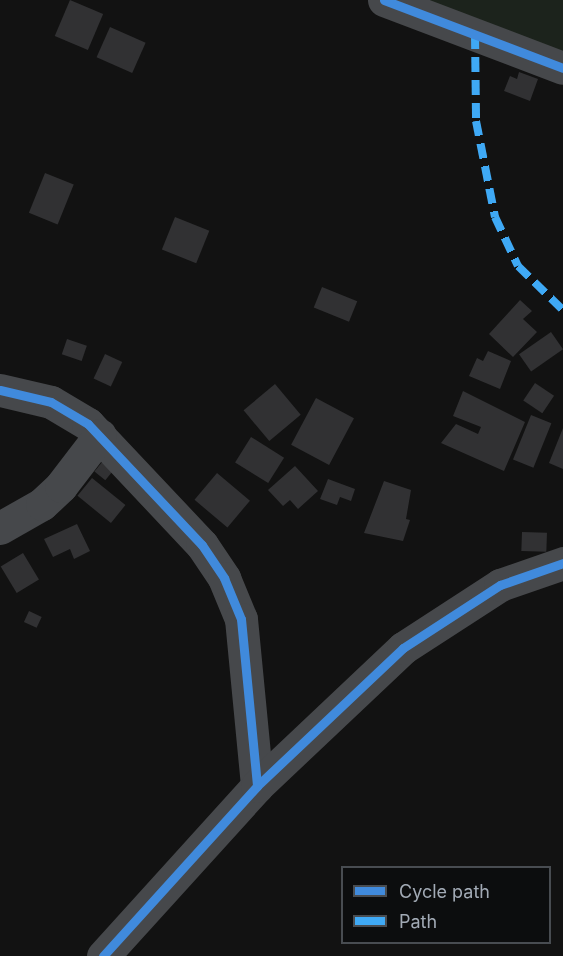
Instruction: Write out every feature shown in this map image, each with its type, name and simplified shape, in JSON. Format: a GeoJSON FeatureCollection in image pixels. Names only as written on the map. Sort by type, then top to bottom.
{"type":"FeatureCollection","features":[{"type":"Feature","properties":{"kind":"street"},"geometry":{"type":"LineString","coordinates":[[384,0],[563,68]]}},
{"type":"Feature","properties":{"kind":"street"},"geometry":{"type":"LineString","coordinates":[[0,390],[51,402],[100,435],[202,545],[224,578],[241,619],[257,786]]}},
{"type":"Feature","properties":{"kind":"street"},"geometry":{"type":"LineString","coordinates":[[0,528],[42,504],[61,486],[100,435]]}},
{"type":"Feature","properties":{"kind":"street"},"geometry":{"type":"LineString","coordinates":[[103,956],[257,786],[403,648],[500,585],[563,563]]}},
{"type":"Feature","properties":{"kind":"shaded area"},"geometry":{"type":"Polygon","coordinates":[[[414,0],[563,0],[563,58],[414,0]]]}},
{"type":"Feature","properties":{"kind":"building"},"geometry":{"type":"Polygon","coordinates":[[[70,0],[103,14],[88,50],[55,36],[70,0]]]}},
{"type":"Feature","properties":{"kind":"building"},"geometry":{"type":"Polygon","coordinates":[[[110,27],[146,43],[132,73],[97,57],[110,27]]]}},
{"type":"Feature","properties":{"kind":"building"},"geometry":{"type":"Polygon","coordinates":[[[519,72],[538,79],[530,101],[504,91],[510,76],[517,79],[519,72]]]}},
{"type":"Feature","properties":{"kind":"building"},"geometry":{"type":"Polygon","coordinates":[[[45,173],[74,185],[58,224],[29,213],[45,173]]]}},
{"type":"Feature","properties":{"kind":"building"},"geometry":{"type":"Polygon","coordinates":[[[175,217],[209,231],[196,263],[162,249],[175,217]]]}},
{"type":"Feature","properties":{"kind":"building"},"geometry":{"type":"Polygon","coordinates":[[[322,287],[357,301],[349,322],[314,307],[322,287]]]}},
{"type":"Feature","properties":{"kind":"building"},"geometry":{"type":"Polygon","coordinates":[[[520,300],[532,311],[523,319],[537,332],[513,357],[489,334],[520,300]]]}},
{"type":"Feature","properties":{"kind":"building"},"geometry":{"type":"Polygon","coordinates":[[[551,332],[563,349],[531,372],[519,354],[551,332]]]}},
{"type":"Feature","properties":{"kind":"building"},"geometry":{"type":"Polygon","coordinates":[[[67,339],[87,346],[82,361],[62,354],[67,339]]]}},
{"type":"Feature","properties":{"kind":"building"},"geometry":{"type":"Polygon","coordinates":[[[488,351],[511,361],[500,389],[469,376],[477,358],[483,361],[488,351]]]}},
{"type":"Feature","properties":{"kind":"building"},"geometry":{"type":"Polygon","coordinates":[[[105,354],[122,362],[111,387],[94,378],[105,354]]]}},
{"type":"Feature","properties":{"kind":"building"},"geometry":{"type":"Polygon","coordinates":[[[535,383],[554,396],[542,413],[523,400],[535,383]]]}},
{"type":"Feature","properties":{"kind":"building"},"geometry":{"type":"Polygon","coordinates":[[[275,384],[301,415],[269,441],[244,410],[275,384]]]}},
{"type":"Feature","properties":{"kind":"building"},"geometry":{"type":"Polygon","coordinates":[[[463,391],[525,422],[504,471],[441,443],[456,424],[478,434],[481,427],[453,416],[463,391]]]}},
{"type":"Feature","properties":{"kind":"building"},"geometry":{"type":"Polygon","coordinates":[[[316,398],[354,418],[329,465],[291,445],[316,398]]]}},
{"type":"Feature","properties":{"kind":"building"},"geometry":{"type":"Polygon","coordinates":[[[531,415],[551,423],[533,468],[513,460],[531,415]]]}},
{"type":"Feature","properties":{"kind":"building"},"geometry":{"type":"Polygon","coordinates":[[[563,428],[563,469],[549,463],[563,428]]]}},
{"type":"Feature","properties":{"kind":"building"},"geometry":{"type":"Polygon","coordinates":[[[251,437],[284,458],[268,483],[235,462],[251,437]]]}},
{"type":"Feature","properties":{"kind":"building"},"geometry":{"type":"Polygon","coordinates":[[[107,456],[118,465],[105,480],[94,472],[107,456]]]}},
{"type":"Feature","properties":{"kind":"building"},"geometry":{"type":"Polygon","coordinates":[[[295,466],[318,491],[298,509],[290,500],[283,506],[268,490],[295,466]]]}},
{"type":"Feature","properties":{"kind":"building"},"geometry":{"type":"Polygon","coordinates":[[[217,473],[250,501],[227,527],[195,500],[217,473]]]}},
{"type":"Feature","properties":{"kind":"building"},"geometry":{"type":"Polygon","coordinates":[[[92,478],[125,505],[111,523],[78,496],[92,478]]]}},
{"type":"Feature","properties":{"kind":"building"},"geometry":{"type":"Polygon","coordinates":[[[328,479],[355,489],[351,501],[340,497],[337,505],[320,499],[328,479]]]}},
{"type":"Feature","properties":{"kind":"building"},"geometry":{"type":"Polygon","coordinates":[[[384,481],[411,490],[406,519],[410,520],[403,541],[364,533],[384,481]]]}},
{"type":"Feature","properties":{"kind":"building"},"geometry":{"type":"Polygon","coordinates":[[[77,524],[90,551],[74,559],[70,549],[53,557],[44,539],[77,524]]]}},
{"type":"Feature","properties":{"kind":"building"},"geometry":{"type":"Polygon","coordinates":[[[522,532],[547,533],[546,552],[521,551],[522,532]]]}},
{"type":"Feature","properties":{"kind":"building"},"geometry":{"type":"Polygon","coordinates":[[[23,553],[39,580],[17,593],[1,566],[23,553]]]}},
{"type":"Feature","properties":{"kind":"building"},"geometry":{"type":"Polygon","coordinates":[[[29,611],[42,617],[37,628],[24,622],[29,611]]]}},
{"type":"Feature","properties":{"kind":"marked path"},"geometry":{"type":"LineString","coordinates":[[475,34],[476,121],[495,217],[518,266],[563,310]]}},
{"type":"Feature","properties":{"kind":"cycle path"},"geometry":{"type":"LineString","coordinates":[[384,0],[563,68]]}},
{"type":"Feature","properties":{"kind":"cycle path"},"geometry":{"type":"LineString","coordinates":[[0,390],[51,402],[88,424],[202,545],[224,578],[241,619],[257,786]]}},
{"type":"Feature","properties":{"kind":"cycle path"},"geometry":{"type":"LineString","coordinates":[[103,956],[257,786],[403,648],[500,585],[563,563]]}}]}
